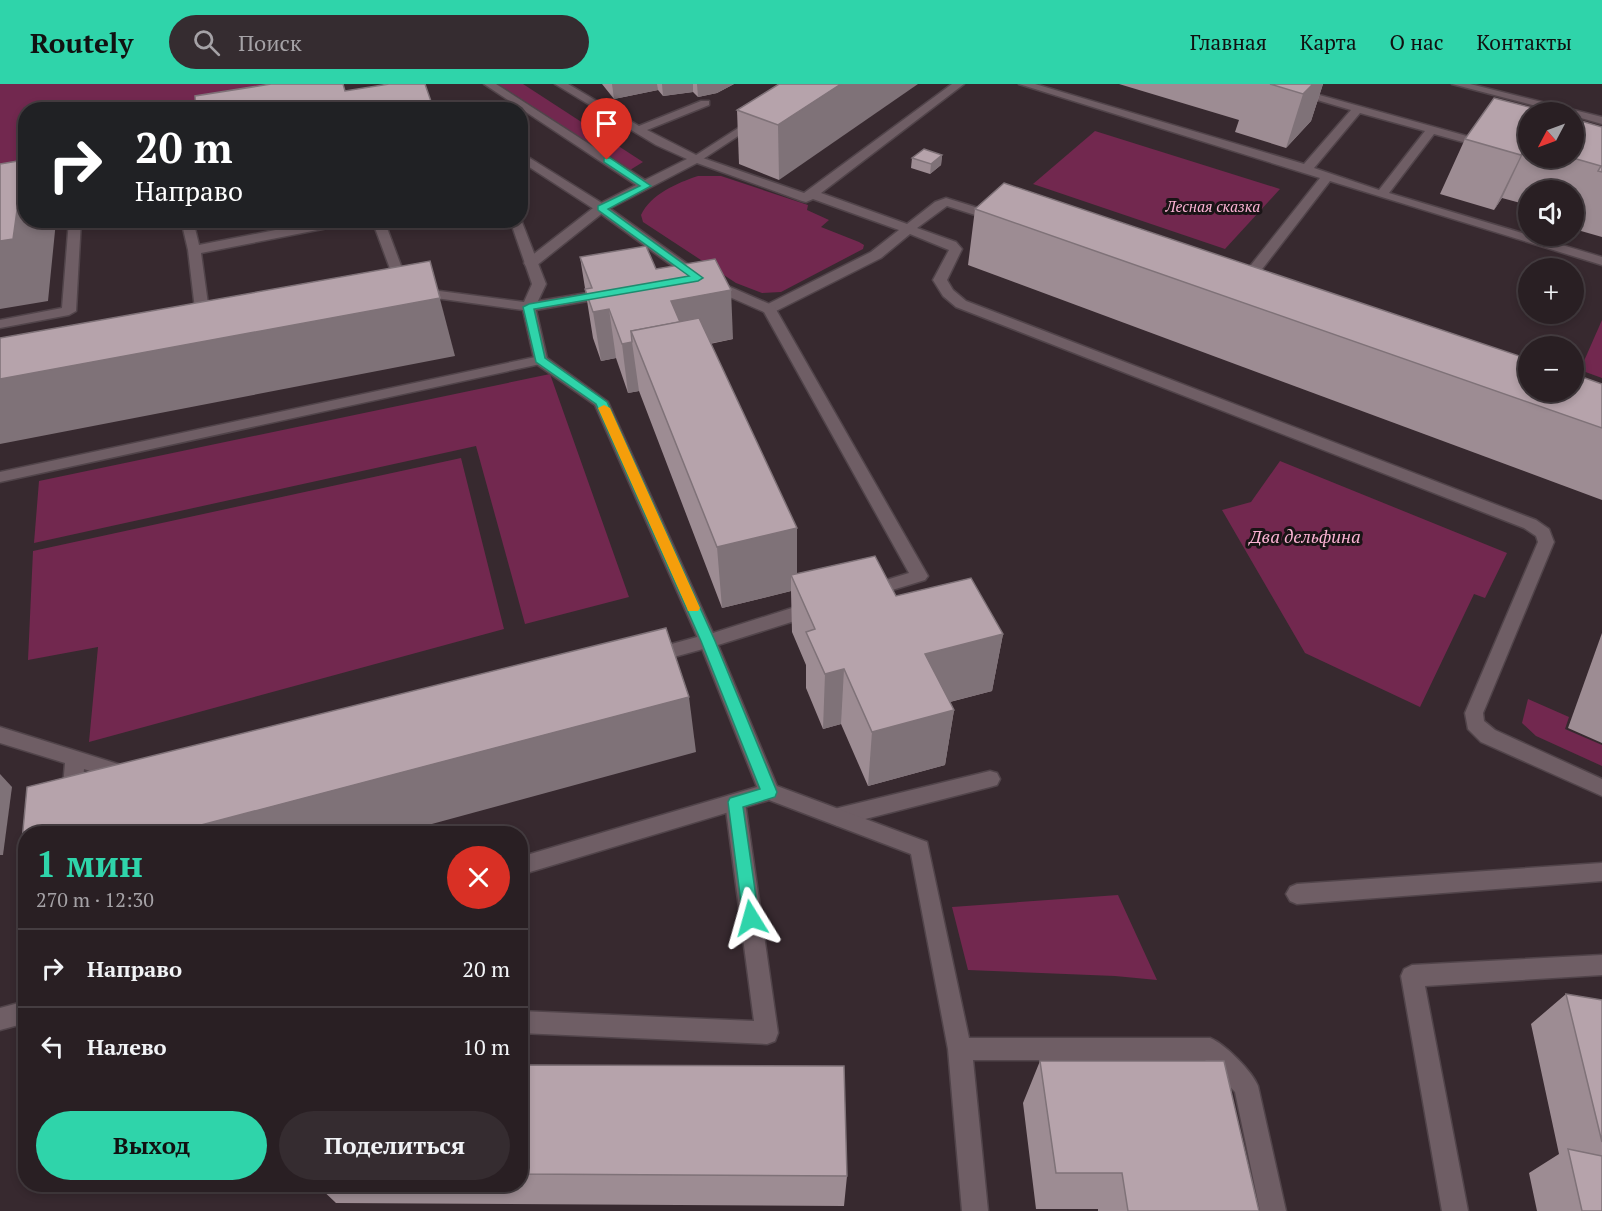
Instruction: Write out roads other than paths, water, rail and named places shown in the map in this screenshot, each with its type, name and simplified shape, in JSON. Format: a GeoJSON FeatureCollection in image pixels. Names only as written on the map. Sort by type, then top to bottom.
{"type":"FeatureCollection","features":[{"type":"Feature","properties":{"kind":"street"},"geometry":{"type":"LineString","coordinates":[[489,84],[517,102]]}},
{"type":"Feature","properties":{"kind":"street"},"geometry":{"type":"LineString","coordinates":[[560,84],[638,130],[696,159],[806,198],[959,84]]}},
{"type":"Feature","properties":{"kind":"street"},"geometry":{"type":"LineString","coordinates":[[1024,84],[1602,261]]}},
{"type":"Feature","properties":{"kind":"street"},"geometry":{"type":"LineString","coordinates":[[1268,84],[1518,153]]}},
{"type":"Feature","properties":{"kind":"street"},"geometry":{"type":"LineString","coordinates":[[1457,84],[1528,102]]}},
{"type":"Feature","properties":{"kind":"street"},"geometry":{"type":"LineString","coordinates":[[638,130],[705,103]]}},
{"type":"Feature","properties":{"kind":"street"},"geometry":{"type":"LineString","coordinates":[[528,109],[646,186]]}},
{"type":"Feature","properties":{"kind":"street"},"geometry":{"type":"LineString","coordinates":[[1306,169],[1358,109]]}},
{"type":"Feature","properties":{"kind":"street"},"geometry":{"type":"LineString","coordinates":[[531,263],[601,208],[696,159],[770,110]]}},
{"type":"Feature","properties":{"kind":"street"},"geometry":{"type":"LineString","coordinates":[[1584,116],[1602,121]]}},
{"type":"Feature","properties":{"kind":"street"},"geometry":{"type":"LineString","coordinates":[[1382,195],[1432,129]]}},
{"type":"Feature","properties":{"kind":"street"},"geometry":{"type":"LineString","coordinates":[[528,160],[601,208],[698,278],[769,309],[919,576],[852,596]]}},
{"type":"Feature","properties":{"kind":"street"},"geometry":{"type":"LineString","coordinates":[[1231,301],[1328,176]]}},
{"type":"Feature","properties":{"kind":"street"},"geometry":{"type":"LineString","coordinates":[[812,194],[956,249],[943,268],[940,280],[948,293],[961,304],[1530,524],[1543,533],[1546,542],[1474,713],[1475,724],[1488,735],[1602,788]]}},
{"type":"Feature","properties":{"kind":"street"},"geometry":{"type":"LineString","coordinates":[[769,309],[876,255],[946,202],[1009,222]]}},
{"type":"Feature","properties":{"kind":"street"},"geometry":{"type":"LineString","coordinates":[[0,324],[69,311],[74,228]]}},
{"type":"Feature","properties":{"kind":"street"},"geometry":{"type":"LineString","coordinates":[[189,228],[205,329]]}},
{"type":"Feature","properties":{"kind":"street"},"geometry":{"type":"LineString","coordinates":[[194,250],[307,228]]}},
{"type":"Feature","properties":{"kind":"street"},"geometry":{"type":"LineString","coordinates":[[380,228],[398,291],[529,307],[630,290]]}},
{"type":"Feature","properties":{"kind":"street"},"geometry":{"type":"LineString","coordinates":[[519,228],[538,284],[529,307],[540,360],[601,402],[708,641],[770,792]]}},
{"type":"Feature","properties":{"kind":"street"},"geometry":{"type":"LineString","coordinates":[[676,282],[698,278]]}},
{"type":"Feature","properties":{"kind":"street"},"geometry":{"type":"LineString","coordinates":[[0,477],[540,360]]}},
{"type":"Feature","properties":{"kind":"street"},"geometry":{"type":"LineString","coordinates":[[633,661],[708,641],[830,603]]}},
{"type":"Feature","properties":{"kind":"street"},"geometry":{"type":"LineString","coordinates":[[0,735],[149,782]]}},
{"type":"Feature","properties":{"kind":"street"},"geometry":{"type":"LineString","coordinates":[[70,826],[75,758]]}},
{"type":"Feature","properties":{"kind":"street"},"geometry":{"type":"LineString","coordinates":[[838,817],[990,779]]}},
{"type":"Feature","properties":{"kind":"street"},"geometry":{"type":"LineString","coordinates":[[528,864],[770,792],[920,848],[960,1049],[975,1211]]}},
{"type":"Feature","properties":{"kind":"street"},"geometry":{"type":"LineString","coordinates":[[528,1022],[767,1033],[735,802]]}},
{"type":"Feature","properties":{"kind":"street"},"geometry":{"type":"LineString","coordinates":[[1297,894],[1602,872]]}},
{"type":"Feature","properties":{"kind":"street"},"geometry":{"type":"LineString","coordinates":[[1455,1211],[1412,976],[1602,965]]}},
{"type":"Feature","properties":{"kind":"street"},"geometry":{"type":"LineString","coordinates":[[0,1019],[18,1014]]}},
{"type":"Feature","properties":{"kind":"street"},"geometry":{"type":"LineString","coordinates":[[960,1049],[1210,1049],[1246,1086],[1273,1211]]}},
{"type":"Feature","properties":{"kind":"park label","name":"Лесная сказка"},"geometry":{"type":"Point","coordinates":[1213,206]}},
{"type":"Feature","properties":{"kind":"park label","name":"Два дельфина"},"geometry":{"type":"Point","coordinates":[1305,536]}}]}
